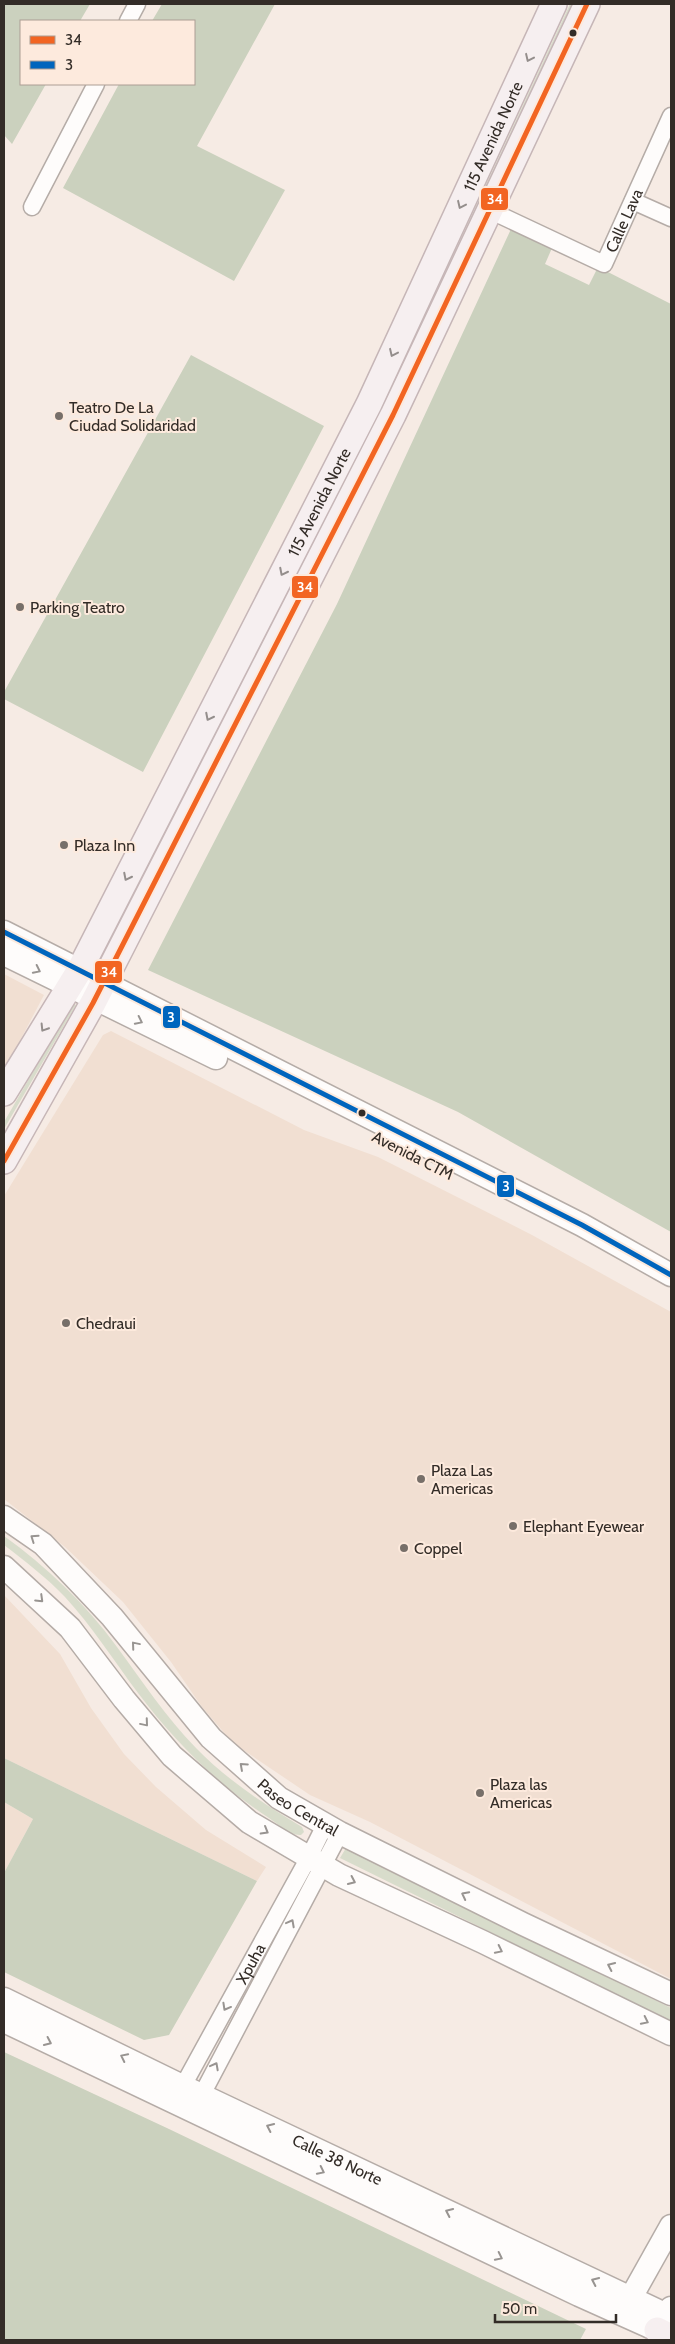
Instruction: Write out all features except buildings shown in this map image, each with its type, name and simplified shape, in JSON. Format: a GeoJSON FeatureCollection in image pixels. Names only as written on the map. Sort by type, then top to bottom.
{"type":"FeatureCollection","features":[{"type":"Feature","properties":{"kind":"main road","name":"115 Avenida Norte"},"geometry":{"type":"LineString","coordinates":[[4,1093],[74,978],[369,404],[554,4]]}},
{"type":"Feature","properties":{"kind":"main road","name":"115 Avenida Norte"},"geometry":{"type":"LineString","coordinates":[[4,1161],[99,991],[393,415],[488,210],[587,4]]}},
{"type":"Feature","properties":{"kind":"main road"},"geometry":{"type":"LineString","coordinates":[[4,932],[74,978]]}},
{"type":"Feature","properties":{"kind":"main road"},"geometry":{"type":"LineString","coordinates":[[4,954],[74,978]]}},
{"type":"Feature","properties":{"kind":"main road","name":"Avenida CTM"},"geometry":{"type":"LineString","coordinates":[[74,978],[576,1238],[671,1292]]}},
{"type":"Feature","properties":{"kind":"main road","name":"Avenida CTM"},"geometry":{"type":"LineString","coordinates":[[99,991],[582,1225],[671,1275]]}},
{"type":"Feature","properties":{"kind":"main road","name":"Paseo Central"},"geometry":{"type":"LineString","coordinates":[[4,1518],[43,1544],[112,1617],[212,1738],[279,1798],[332,1829],[523,1924],[671,1994]]}},
{"type":"Feature","properties":{"kind":"main road"},"geometry":{"type":"LineString","coordinates":[[4,1567],[70,1628],[124,1699],[172,1756],[249,1822],[316,1861],[671,2034]]}},
{"type":"Feature","properties":{"kind":"main road","name":"Calle 38 Norte"},"geometry":{"type":"LineString","coordinates":[[4,1999],[188,2098],[665,2325]]}},
{"type":"Feature","properties":{"kind":"main road","name":"Calle 38 Norte"},"geometry":{"type":"LineString","coordinates":[[4,2022],[188,2098]]}},
{"type":"Feature","properties":{"kind":"main road"},"geometry":{"type":"LineString","coordinates":[[626,2306],[671,2226]]}},
{"type":"Feature","properties":{"kind":"street"},"geometry":{"type":"LineString","coordinates":[[129,20],[137,4]]}},
{"type":"Feature","properties":{"kind":"street"},"geometry":{"type":"LineString","coordinates":[[32,207],[95,85]]}},
{"type":"Feature","properties":{"kind":"street","name":"Calle Lava"},"geometry":{"type":"LineString","coordinates":[[488,210],[604,264],[671,116]]}},
{"type":"Feature","properties":{"kind":"street"},"geometry":{"type":"LineString","coordinates":[[632,201],[671,218]]}},
{"type":"Feature","properties":{"kind":"street","name":"Xpuha"},"geometry":{"type":"LineString","coordinates":[[188,2098],[332,1829]]}},
{"type":"Feature","properties":{"kind":"shaded area"},"geometry":{"type":"Polygon","coordinates":[[[4,974],[44,995],[4,1071],[4,974]]]}},
{"type":"Feature","properties":{"kind":"shaded area"},"geometry":{"type":"Polygon","coordinates":[[[111,1031],[304,1130],[378,1157],[532,1235],[671,1312],[671,1979],[370,1822],[310,1795],[233,1743],[202,1707],[171,1662],[123,1602],[65,1547],[4,1499],[4,1196],[103,1035],[111,1031]]]}},
{"type":"Feature","properties":{"kind":"shaded area"},"geometry":{"type":"Polygon","coordinates":[[[4,1595],[60,1654],[91,1708],[124,1754],[156,1787],[206,1830],[266,1867],[257,1881],[4,1758],[4,1595]]]}},
{"type":"Feature","properties":{"kind":"shaded area"},"geometry":{"type":"Polygon","coordinates":[[[4,1802],[33,1819],[4,1873],[4,1802]]]}},
{"type":"Feature","properties":{"kind":"green space"},"geometry":{"type":"Polygon","coordinates":[[[4,4],[90,4],[81,20],[20,20],[20,85],[45,85],[12,144],[4,135],[4,4]]]}},
{"type":"Feature","properties":{"kind":"green space"},"geometry":{"type":"Polygon","coordinates":[[[162,4],[275,4],[197,146],[285,190],[234,281],[63,188],[118,85],[195,85],[195,20],[153,20],[162,4]]]}},
{"type":"Feature","properties":{"kind":"green space"},"geometry":{"type":"Polygon","coordinates":[[[570,4],[574,4],[399,377],[99,964],[95,966],[95,962],[198,767],[395,380],[570,4]]]}},
{"type":"Feature","properties":{"kind":"green space"},"geometry":{"type":"Polygon","coordinates":[[[511,229],[552,248],[545,264],[589,285],[598,267],[671,304],[671,1232],[458,1112],[148,970],[337,604],[511,229]]]}},
{"type":"Feature","properties":{"kind":"green space"},"geometry":{"type":"Polygon","coordinates":[[[191,355],[324,426],[143,772],[4,699],[4,692],[191,355]]]}},
{"type":"Feature","properties":{"kind":"green space"},"geometry":{"type":"Polygon","coordinates":[[[73,1003],[76,1005],[4,1129],[4,1122],[73,1003]]]}},
{"type":"Feature","properties":{"kind":"green space"},"geometry":{"type":"Polygon","coordinates":[[[4,1536],[50,1573],[92,1615],[164,1711],[208,1760],[233,1781],[302,1827],[304,1832],[301,1835],[297,1835],[284,1829],[232,1791],[198,1761],[152,1711],[75,1608],[43,1576],[4,1545],[4,1536]]]}},
{"type":"Feature","properties":{"kind":"green space"},"geometry":{"type":"Polygon","coordinates":[[[4,1758],[257,1881],[169,2035],[144,2040],[4,1972],[4,1873],[33,1819],[4,1802],[4,1758]]]}},
{"type":"Feature","properties":{"kind":"green space"},"geometry":{"type":"Polygon","coordinates":[[[346,1848],[671,2008],[671,2021],[340,1858],[346,1848]]]}},
{"type":"Feature","properties":{"kind":"green space"},"geometry":{"type":"Polygon","coordinates":[[[4,2052],[586,2329],[580,2340],[4,2340],[4,2052]]]}},
{"type":"Feature","properties":{"kind":"transit line","name":"34"},"geometry":{"type":"LineString","coordinates":[[4,1161],[93,1003],[393,415],[587,4]]}},
{"type":"Feature","properties":{"kind":"transit line","name":"3"},"geometry":{"type":"LineString","coordinates":[[4,932],[582,1225],[671,1275]]}},
{"type":"Feature","properties":{"kind":"place","name":"Teatro De La Ciudad Solidaridad"},"geometry":{"type":"Point","coordinates":[59,416]}},
{"type":"Feature","properties":{"kind":"place","name":"Parking Teatro"},"geometry":{"type":"Point","coordinates":[20,607]}},
{"type":"Feature","properties":{"kind":"place","name":"Plaza Inn"},"geometry":{"type":"Point","coordinates":[64,845]}},
{"type":"Feature","properties":{"kind":"place","name":"Chedraui"},"geometry":{"type":"Point","coordinates":[66,1323]}},
{"type":"Feature","properties":{"kind":"place","name":"Plaza Las Americas"},"geometry":{"type":"Point","coordinates":[421,1479]}},
{"type":"Feature","properties":{"kind":"place","name":"Elephant Eyewear"},"geometry":{"type":"Point","coordinates":[513,1526]}},
{"type":"Feature","properties":{"kind":"place","name":"Coppel"},"geometry":{"type":"Point","coordinates":[404,1548]}},
{"type":"Feature","properties":{"kind":"place","name":"Plaza las Americas"},"geometry":{"type":"Point","coordinates":[480,1793]}}]}
